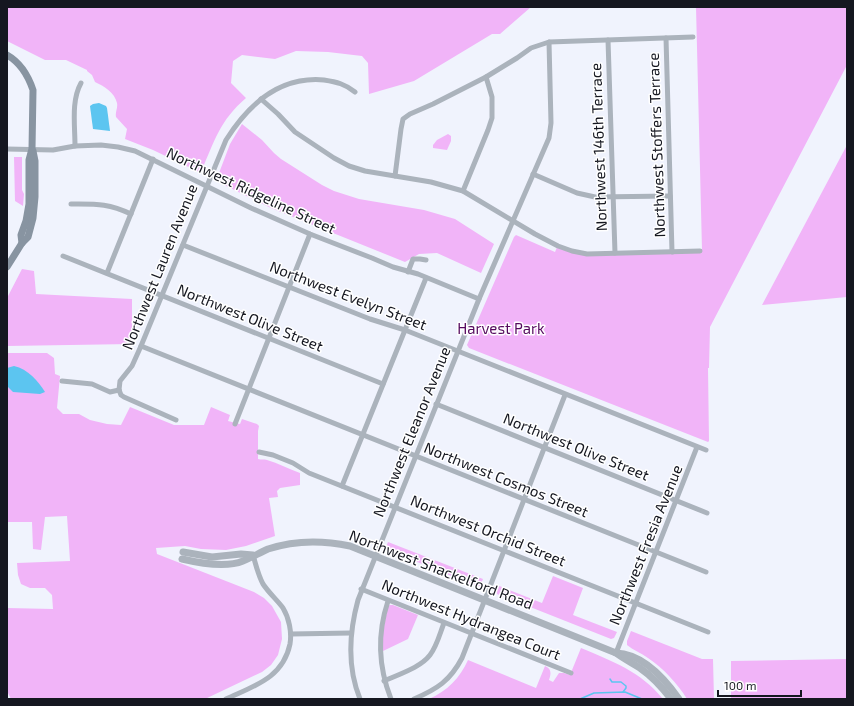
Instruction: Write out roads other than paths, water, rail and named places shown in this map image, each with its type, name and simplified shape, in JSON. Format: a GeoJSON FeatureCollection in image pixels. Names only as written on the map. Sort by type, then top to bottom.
{"type":"FeatureCollection","features":[{"type":"Feature","properties":{"kind":"main road"},"geometry":{"type":"LineString","coordinates":[[7,55],[14,59],[23,69],[31,83],[33,90],[32,149],[29,160],[29,204],[22,235],[22,243],[7,267]]}},
{"type":"Feature","properties":{"kind":"street"},"geometry":{"type":"LineString","coordinates":[[395,176],[403,119],[410,114],[486,77],[531,48],[549,42],[693,37]]}},
{"type":"Feature","properties":{"kind":"street","name":"Northwest Stoffers Terrace"},"geometry":{"type":"LineString","coordinates":[[666,38],[672,252]]}},
{"type":"Feature","properties":{"kind":"street","name":"Northwest 146th Terrace"},"geometry":{"type":"LineString","coordinates":[[608,40],[615,253]]}},
{"type":"Feature","properties":{"kind":"street","name":"Northwest Eleanor Avenue"},"geometry":{"type":"LineString","coordinates":[[360,699],[355,687],[350,643],[354,614],[361,589],[376,556],[478,299],[549,138],[551,123],[549,42]]}},
{"type":"Feature","properties":{"kind":"street"},"geometry":{"type":"LineString","coordinates":[[463,191],[492,118],[492,97],[486,77]]}},
{"type":"Feature","properties":{"kind":"street","name":"Northwest Lauren Avenue"},"geometry":{"type":"LineString","coordinates":[[119,390],[120,381],[132,366],[142,346],[226,140],[233,128],[261,99],[275,89],[307,80],[317,80],[338,82],[347,85],[355,92]]}},
{"type":"Feature","properties":{"kind":"street"},"geometry":{"type":"LineString","coordinates":[[75,146],[75,103],[81,83]]}},
{"type":"Feature","properties":{"kind":"street"},"geometry":{"type":"LineString","coordinates":[[261,99],[295,132],[342,162],[365,171],[431,182],[463,191],[513,222],[558,246],[572,251],[588,254],[700,251]]}},
{"type":"Feature","properties":{"kind":"street","name":"Northwest Ridgeline Street"},"geometry":{"type":"LineString","coordinates":[[7,149],[53,150],[75,146],[101,145],[135,151],[251,208],[310,234],[478,299]]}},
{"type":"Feature","properties":{"kind":"street"},"geometry":{"type":"LineString","coordinates":[[107,274],[153,159]]}},
{"type":"Feature","properties":{"kind":"street"},"geometry":{"type":"LineString","coordinates":[[533,174],[584,196],[670,196]]}},
{"type":"Feature","properties":{"kind":"street"},"geometry":{"type":"LineString","coordinates":[[71,204],[108,205],[131,214]]}},
{"type":"Feature","properties":{"kind":"street"},"geometry":{"type":"LineString","coordinates":[[235,424],[310,234]]}},
{"type":"Feature","properties":{"kind":"street","name":"Northwest Evelyn Street"},"geometry":{"type":"LineString","coordinates":[[183,245],[370,319],[405,330],[706,450]]}},
{"type":"Feature","properties":{"kind":"street","name":"Northwest Olive Street"},"geometry":{"type":"LineString","coordinates":[[63,256],[383,384]]}},
{"type":"Feature","properties":{"kind":"street"},"geometry":{"type":"LineString","coordinates":[[408,272],[413,259],[426,260]]}},
{"type":"Feature","properties":{"kind":"street"},"geometry":{"type":"LineString","coordinates":[[342,486],[426,278]]}},
{"type":"Feature","properties":{"kind":"street","name":"Northwest Cosmos Street"},"geometry":{"type":"LineString","coordinates":[[142,346],[363,436],[706,572]]}},
{"type":"Feature","properties":{"kind":"street"},"geometry":{"type":"LineString","coordinates":[[62,381],[92,384],[110,392],[119,390],[124,397],[176,420]]}},
{"type":"Feature","properties":{"kind":"street"},"geometry":{"type":"LineString","coordinates":[[414,699],[437,688],[451,676],[462,658],[565,395]]}},
{"type":"Feature","properties":{"kind":"street","name":"Northwest Olive Street"},"geometry":{"type":"LineString","coordinates":[[436,404],[707,513]]}},
{"type":"Feature","properties":{"kind":"street","name":"Northwest Fresia Avenue"},"geometry":{"type":"LineString","coordinates":[[616,653],[697,447]]}},
{"type":"Feature","properties":{"kind":"street","name":"Northwest Orchid Street"},"geometry":{"type":"LineString","coordinates":[[259,452],[273,455],[293,463],[310,473],[708,632]]}},
{"type":"Feature","properties":{"kind":"street","name":"Northwest Shackelford Road"},"geometry":{"type":"LineString","coordinates":[[182,556],[197,563],[223,564],[243,561],[268,549],[293,543],[323,541],[350,546],[616,653],[651,676],[663,687],[671,699]]}},
{"type":"Feature","properties":{"kind":"street"},"geometry":{"type":"LineString","coordinates":[[226,699],[266,680],[273,675],[280,667],[287,654],[291,634],[287,616],[283,608],[263,584],[253,555]]}},
{"type":"Feature","properties":{"kind":"street","name":"Northwest Hydrangea Court"},"geometry":{"type":"LineString","coordinates":[[361,589],[571,673]]}},
{"type":"Feature","properties":{"kind":"street"},"geometry":{"type":"LineString","coordinates":[[388,601],[381,627],[380,645],[384,680],[391,699]]}},
{"type":"Feature","properties":{"kind":"street"},"geometry":{"type":"LineString","coordinates":[[384,680],[416,666],[427,658],[434,649],[444,623]]}},
{"type":"Feature","properties":{"kind":"street"},"geometry":{"type":"LineString","coordinates":[[291,634],[351,633]]}},
{"type":"Feature","properties":{"kind":"street","name":"Northwest Shackelford Road"},"geometry":{"type":"LineString","coordinates":[[616,653],[626,653],[644,663],[656,672],[680,699]]}},
{"type":"Feature","properties":{"kind":"street"},"geometry":{"type":"LineString","coordinates":[[240,692],[243,699]]}},
{"type":"Feature","properties":{"kind":"water"},"geometry":{"type":"Polygon","coordinates":[[[99,103],[107,108],[110,131],[93,129],[90,106],[99,103]]]}},
{"type":"Feature","properties":{"kind":"water"},"geometry":{"type":"Polygon","coordinates":[[[14,366],[24,370],[32,376],[45,392],[40,394],[13,392],[7,386],[7,368],[14,366]]]}},
{"type":"Feature","properties":{"kind":"waterway"},"geometry":{"type":"LineString","coordinates":[[610,679],[612,682],[621,682],[626,686],[623,692]]}},
{"type":"Feature","properties":{"kind":"waterway"},"geometry":{"type":"LineString","coordinates":[[580,699],[594,693],[625,692],[642,699]]}},
{"type":"Feature","properties":{"kind":"park label","name":"Harvest Park"},"geometry":{"type":"Point","coordinates":[501,329]}}]}
